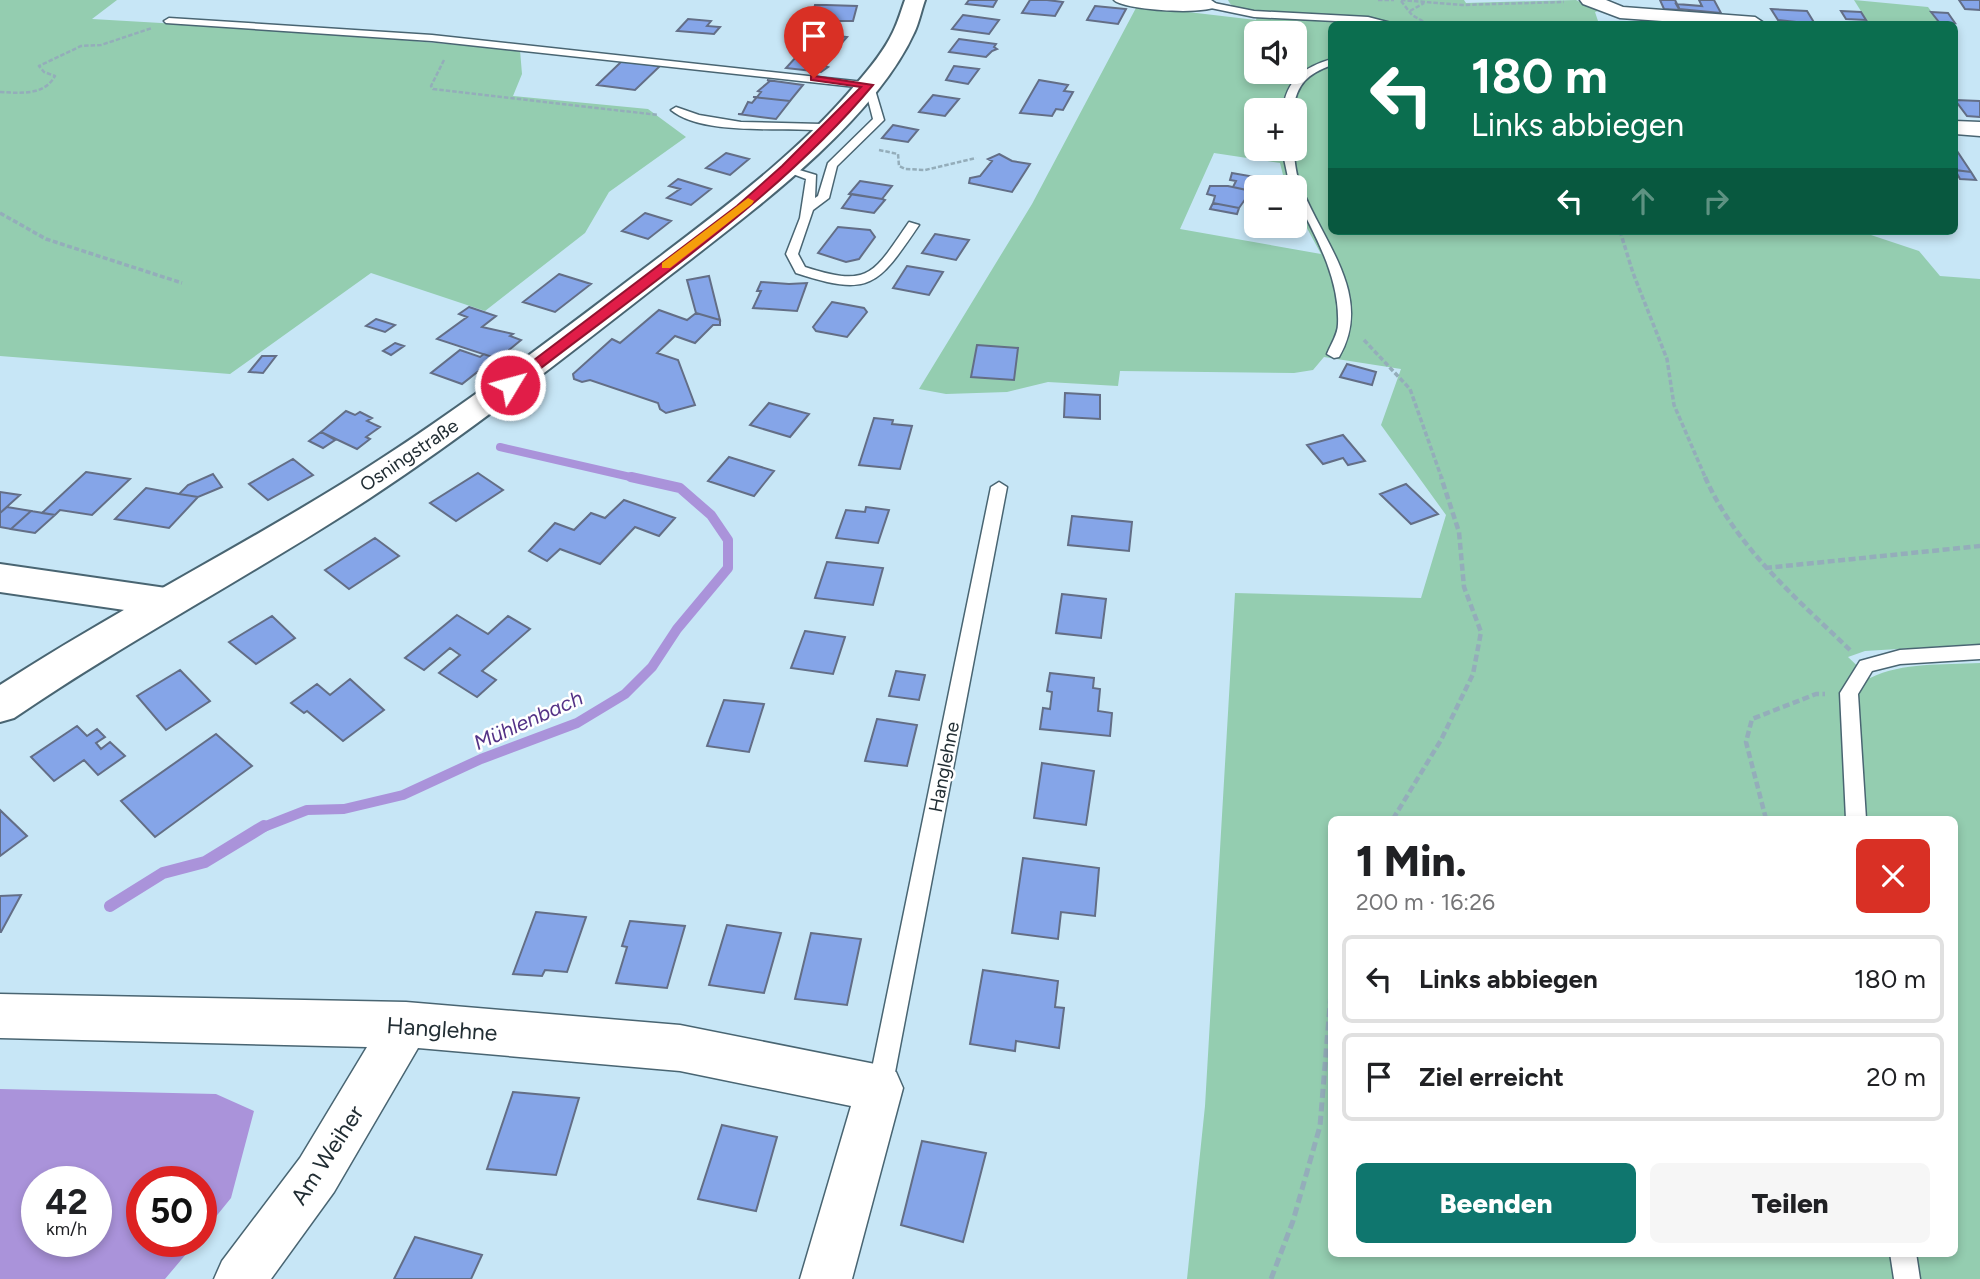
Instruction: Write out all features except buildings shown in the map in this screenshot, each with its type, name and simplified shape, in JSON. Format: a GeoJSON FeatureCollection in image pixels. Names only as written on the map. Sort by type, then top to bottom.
{"type":"FeatureCollection","features":[{"type":"Feature","properties":{"kind":"main road","name":"Osningstraße"},"geometry":{"type":"LineString","coordinates":[[0,706],[54,668],[356,491],[473,412],[715,228],[786,169],[869,85],[898,48],[908,28],[915,0]]}},
{"type":"Feature","properties":{"kind":"main road"},"geometry":{"type":"LineString","coordinates":[[0,578],[166,602]]}},
{"type":"Feature","properties":{"kind":"street"},"geometry":{"type":"LineString","coordinates":[[1123,0],[1209,5]]}},
{"type":"Feature","properties":{"kind":"street"},"geometry":{"type":"LineString","coordinates":[[1740,0],[1754,21]]}},
{"type":"Feature","properties":{"kind":"street"},"geometry":{"type":"LineString","coordinates":[[1590,1],[1620,12],[1722,21]]}},
{"type":"Feature","properties":{"kind":"street"},"geometry":{"type":"LineString","coordinates":[[1958,128],[1980,130]]}},
{"type":"Feature","properties":{"kind":"street","name":"Hanglehne"},"geometry":{"type":"LineString","coordinates":[[0,1016],[406,1025],[680,1048],[880,1088],[826,1279]]}},
{"type":"Feature","properties":{"kind":"street","name":"Am Weiher"},"geometry":{"type":"LineString","coordinates":[[240,1279],[317,1175],[406,1025]]}},
{"type":"Feature","properties":{"kind":"lane"},"geometry":{"type":"LineString","coordinates":[[1209,5],[1244,14],[1370,21]]}},
{"type":"Feature","properties":{"kind":"lane"},"geometry":{"type":"LineString","coordinates":[[169,21],[291,27],[453,41],[869,85],[877,123],[832,166],[823,198],[809,207]]}},
{"type":"Feature","properties":{"kind":"lane"},"geometry":{"type":"LineString","coordinates":[[1290,98],[1293,84],[1307,70],[1328,63]]}},
{"type":"Feature","properties":{"kind":"lane"},"geometry":{"type":"LineString","coordinates":[[676,110],[701,118],[769,128],[806,125],[828,128]]}},
{"type":"Feature","properties":{"kind":"lane"},"geometry":{"type":"LineString","coordinates":[[1289,161],[1293,181],[1335,267],[1344,303],[1343,334],[1334,354]]}},
{"type":"Feature","properties":{"kind":"lane"},"geometry":{"type":"LineString","coordinates":[[786,169],[812,177],[809,207],[792,254],[794,263],[800,270],[854,283],[877,276],[913,225]]}},
{"type":"Feature","properties":{"kind":"lane","name":"Hanglehne"},"geometry":{"type":"LineString","coordinates":[[880,1088],[999,487]]}},
{"type":"Feature","properties":{"kind":"lane"},"geometry":{"type":"LineString","coordinates":[[1856,816],[1849,693],[1866,666],[1900,657],[1980,652]]}},
{"type":"Feature","properties":{"kind":"lane"},"geometry":{"type":"LineString","coordinates":[[1904,1257],[1907,1279]]}},
{"type":"Feature","properties":{"kind":"path"},"geometry":{"type":"LineString","coordinates":[[1400,0],[1462,5],[1590,1]]}},
{"type":"Feature","properties":{"kind":"path"},"geometry":{"type":"LineString","coordinates":[[1400,0],[1412,15],[1423,21]]}},
{"type":"Feature","properties":{"kind":"path"},"geometry":{"type":"LineString","coordinates":[[1410,11],[1429,2]]}},
{"type":"Feature","properties":{"kind":"path"},"geometry":{"type":"LineString","coordinates":[[0,92],[20,93],[45,89],[53,83],[55,76],[44,72],[39,66],[55,57],[81,46],[101,45],[169,21]]}},
{"type":"Feature","properties":{"kind":"path"},"geometry":{"type":"LineString","coordinates":[[453,41],[431,86],[433,89],[656,115],[676,110]]}},
{"type":"Feature","properties":{"kind":"path"},"geometry":{"type":"LineString","coordinates":[[896,153],[900,158],[899,166],[904,170],[920,170],[976,159]]}},
{"type":"Feature","properties":{"kind":"path"},"geometry":{"type":"LineString","coordinates":[[0,214],[46,239],[182,284]]}},
{"type":"Feature","properties":{"kind":"path"},"geometry":{"type":"LineString","coordinates":[[1621,235],[1633,273],[1667,359],[1674,405],[1713,495],[1764,568],[1866,666]]}},
{"type":"Feature","properties":{"kind":"path"},"geometry":{"type":"LineString","coordinates":[[1345,323],[1379,352],[1410,389],[1459,532],[1464,587],[1481,632],[1473,674],[1441,740],[1395,816]]}},
{"type":"Feature","properties":{"kind":"path"},"geometry":{"type":"LineString","coordinates":[[1764,568],[1980,546]]}},
{"type":"Feature","properties":{"kind":"path"},"geometry":{"type":"LineString","coordinates":[[1765,816],[1745,742],[1752,719],[1816,694],[1849,693]]}},
{"type":"Feature","properties":{"kind":"path"},"geometry":{"type":"LineString","coordinates":[[1271,1279],[1293,1221],[1320,1126],[1328,1029]]}},
{"type":"Feature","properties":{"kind":"green space"},"geometry":{"type":"Polygon","coordinates":[[[0,0],[117,0],[92,19],[297,31],[520,50],[522,74],[513,96],[648,109],[686,137],[609,192],[585,233],[485,311],[371,273],[230,374],[0,356],[0,0]]]}},
{"type":"Feature","properties":{"kind":"green space"},"geometry":{"type":"Polygon","coordinates":[[[1228,0],[1464,0],[1466,3],[1576,0],[1598,11],[1595,12],[1598,21],[1328,21],[1328,235],[1871,235],[1919,251],[1940,276],[1980,279],[1980,644],[1865,651],[1848,657],[1870,678],[1910,667],[1980,663],[1980,1279],[1187,1279],[1205,1106],[1235,593],[1421,598],[1446,515],[1381,425],[1401,369],[1324,357],[1313,370],[1294,373],[1120,371],[1118,386],[1048,382],[1007,392],[946,394],[919,389],[1032,204],[1137,6],[1256,20],[1258,13],[1241,10],[1228,0]]]}},
{"type":"Feature","properties":{"kind":"green space"},"geometry":{"type":"Polygon","coordinates":[[[1854,0],[1928,7],[1939,21],[1867,21],[1854,0]]]}},
{"type":"Feature","properties":{"kind":"shaded area"},"geometry":{"type":"Polygon","coordinates":[[[0,1089],[216,1094],[254,1111],[231,1198],[217,1215],[217,1166],[126,1166],[126,1257],[184,1257],[165,1279],[0,1279],[0,1089]]]}},
{"type":"Feature","properties":{"kind":"waterway","name":"Mühlenbach"},"geometry":{"type":"LineString","coordinates":[[500,447],[639,479]]}},
{"type":"Feature","properties":{"kind":"waterway","name":"Mühlenbach"},"geometry":{"type":"LineString","coordinates":[[261,828],[307,810],[344,809],[403,795],[481,759],[577,723],[625,694],[652,667],[677,629],[728,568],[728,540],[711,515],[680,488],[631,477]]}},
{"type":"Feature","properties":{"kind":"waterway","name":"Mühlenbach"},"geometry":{"type":"LineString","coordinates":[[110,906],[163,873],[205,862],[264,826]]}},
{"type":"Feature","properties":{"kind":"slow traffic"},"geometry":{"type":"LineString","coordinates":[[666,266],[748,201]]}},
{"type":"Feature","properties":{"kind":"route"},"geometry":{"type":"LineString","coordinates":[[510,385],[741,208],[786,169],[869,85],[814,78]]}}]}
